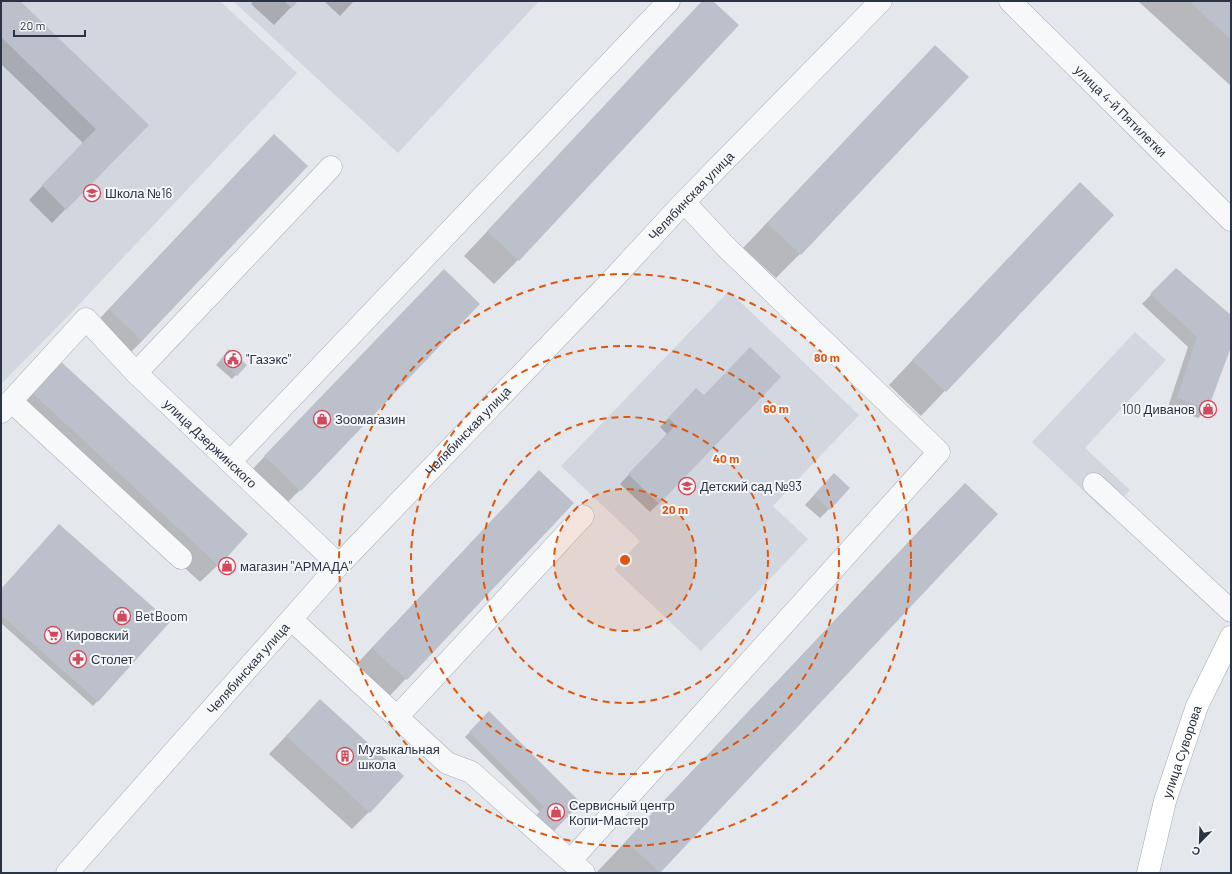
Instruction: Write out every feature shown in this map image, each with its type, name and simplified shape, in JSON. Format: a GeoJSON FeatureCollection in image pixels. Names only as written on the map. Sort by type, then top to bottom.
{"type":"FeatureCollection","features":[{"type":"Feature","properties":{"kind":"main road","name":"улица Суворова"},"geometry":{"type":"LineString","coordinates":[[1148,873],[1165,801],[1197,706],[1231,637]]}},
{"type":"Feature","properties":{"kind":"street"},"geometry":{"type":"LineString","coordinates":[[231,461],[669,1]]}},
{"type":"Feature","properties":{"kind":"street","name":"Челябинская улица"},"geometry":{"type":"LineString","coordinates":[[67,873],[339,565],[607,286],[684,202],[881,1]]}},
{"type":"Feature","properties":{"kind":"street","name":"улица 4-й Пятилетки"},"geometry":{"type":"LineString","coordinates":[[1010,1],[1231,220]]}},
{"type":"Feature","properties":{"kind":"street"},"geometry":{"type":"LineString","coordinates":[[136,373],[332,167]]}},
{"type":"Feature","properties":{"kind":"street"},"geometry":{"type":"LineString","coordinates":[[292,620],[447,763],[471,772],[578,867],[940,452],[726,247],[684,202]]}},
{"type":"Feature","properties":{"kind":"street","name":"улица Дзержинского"},"geometry":{"type":"LineString","coordinates":[[6,406],[86,319],[136,373],[231,461],[339,565]]}},
{"type":"Feature","properties":{"kind":"street"},"geometry":{"type":"LineString","coordinates":[[6,406],[181,558]]}},
{"type":"Feature","properties":{"kind":"street"},"geometry":{"type":"LineString","coordinates":[[1094,484],[1231,611]]}},
{"type":"Feature","properties":{"kind":"street"},"geometry":{"type":"LineString","coordinates":[[397,717],[583,516]]}},
{"type":"Feature","properties":{"kind":"shaded area","name":"Школа №16"},"geometry":{"type":"Polygon","coordinates":[[[1,1],[220,1],[297,73],[70,314],[1,384],[1,1]]]}},
{"type":"Feature","properties":{"kind":"shaded area"},"geometry":{"type":"Polygon","coordinates":[[[233,1],[539,1],[398,153],[233,1]]]}},
{"type":"Feature","properties":{"kind":"shaded area","name":"Детский сад №93"},"geometry":{"type":"Polygon","coordinates":[[[729,291],[859,415],[773,506],[808,539],[701,651],[614,569],[640,541],[561,466],[729,291]]]}},
{"type":"Feature","properties":{"kind":"shaded area"},"geometry":{"type":"Polygon","coordinates":[[[1135,332],[1166,360],[1085,448],[1130,490],[1108,514],[1032,442],[1135,332]]]}},
{"type":"Feature","properties":{"kind":"building"},"geometry":{"type":"Polygon","coordinates":[[[1,1],[20,1],[149,125],[66,210],[42,185],[96,129],[1,37],[1,1]]]}},
{"type":"Feature","properties":{"kind":"building"},"geometry":{"type":"Polygon","coordinates":[[[284,1],[298,1],[292,8],[284,1]]]}},
{"type":"Feature","properties":{"kind":"building"},"geometry":{"type":"Polygon","coordinates":[[[702,1],[713,1],[739,25],[519,261],[487,231],[702,1]]]}},
{"type":"Feature","properties":{"kind":"building"},"geometry":{"type":"Polygon","coordinates":[[[1189,1],[1231,1],[1231,40],[1189,1]]]}},
{"type":"Feature","properties":{"kind":"building"},"geometry":{"type":"Polygon","coordinates":[[[935,45],[969,77],[801,255],[767,223],[935,45]]]}},
{"type":"Feature","properties":{"kind":"building"},"geometry":{"type":"Polygon","coordinates":[[[274,134],[308,166],[142,341],[109,309],[274,134]]]}},
{"type":"Feature","properties":{"kind":"building"},"geometry":{"type":"Polygon","coordinates":[[[1080,182],[1114,215],[946,392],[912,360],[1080,182]]]}},
{"type":"Feature","properties":{"kind":"building"},"geometry":{"type":"Polygon","coordinates":[[[1176,268],[1231,315],[1231,347],[1208,409],[1177,398],[1197,337],[1150,294],[1176,268]]]}},
{"type":"Feature","properties":{"kind":"building"},"geometry":{"type":"Polygon","coordinates":[[[444,269],[480,304],[301,491],[264,456],[444,269]]]}},
{"type":"Feature","properties":{"kind":"building"},"geometry":{"type":"Polygon","coordinates":[[[750,347],[781,377],[659,504],[628,474],[676,425],[668,418],[696,388],[704,395],[750,347]]]}},
{"type":"Feature","properties":{"kind":"building"},"geometry":{"type":"Polygon","coordinates":[[[229,349],[247,365],[237,376],[220,360],[229,349]]]}},
{"type":"Feature","properties":{"kind":"building"},"geometry":{"type":"Polygon","coordinates":[[[58,359],[248,534],[219,566],[29,390],[58,359]]]}},
{"type":"Feature","properties":{"kind":"building"},"geometry":{"type":"Polygon","coordinates":[[[539,470],[574,503],[407,680],[372,648],[539,470]]]}},
{"type":"Feature","properties":{"kind":"building"},"geometry":{"type":"Polygon","coordinates":[[[834,473],[850,488],[830,510],[814,495],[834,473]]]}},
{"type":"Feature","properties":{"kind":"building"},"geometry":{"type":"Polygon","coordinates":[[[965,483],[998,514],[660,873],[626,841],[965,483]]]}},
{"type":"Feature","properties":{"kind":"building"},"geometry":{"type":"Polygon","coordinates":[[[59,524],[170,622],[98,702],[1,615],[1,589],[59,524]]]}},
{"type":"Feature","properties":{"kind":"building","name":"Музыкальная школа"},"geometry":{"type":"Polygon","coordinates":[[[320,699],[404,776],[370,813],[286,736],[320,699]]]}},
{"type":"Feature","properties":{"kind":"building"},"geometry":{"type":"Polygon","coordinates":[[[489,711],[581,803],[551,834],[534,817],[544,807],[469,732],[489,711]]]}},
{"type":"Feature","properties":{"kind":"place","name":"Школа №16"},"geometry":{"type":"Point","coordinates":[92,193]}},
{"type":"Feature","properties":{"kind":"place","name":"\"Газэкс\""},"geometry":{"type":"Point","coordinates":[233,359]}},
{"type":"Feature","properties":{"kind":"place","name":"100 Диванов"},"geometry":{"type":"Point","coordinates":[1208,409]}},
{"type":"Feature","properties":{"kind":"place","name":"Зоомагазин"},"geometry":{"type":"Point","coordinates":[322,419]}},
{"type":"Feature","properties":{"kind":"place","name":"Детский сад №93"},"geometry":{"type":"Point","coordinates":[687,486]}},
{"type":"Feature","properties":{"kind":"place","name":"магазин \"АРМАДА\""},"geometry":{"type":"Point","coordinates":[227,566]}},
{"type":"Feature","properties":{"kind":"place","name":"BetBoom"},"geometry":{"type":"Point","coordinates":[122,616]}},
{"type":"Feature","properties":{"kind":"place","name":"Кировский"},"geometry":{"type":"Point","coordinates":[53,635]}},
{"type":"Feature","properties":{"kind":"place","name":"Столет"},"geometry":{"type":"Point","coordinates":[78,659]}},
{"type":"Feature","properties":{"kind":"place","name":"Музыкальная школа"},"geometry":{"type":"Point","coordinates":[345,756]}},
{"type":"Feature","properties":{"kind":"place","name":"Сервисный центр Копи-Мастер"},"geometry":{"type":"Point","coordinates":[556,812]}}]}
